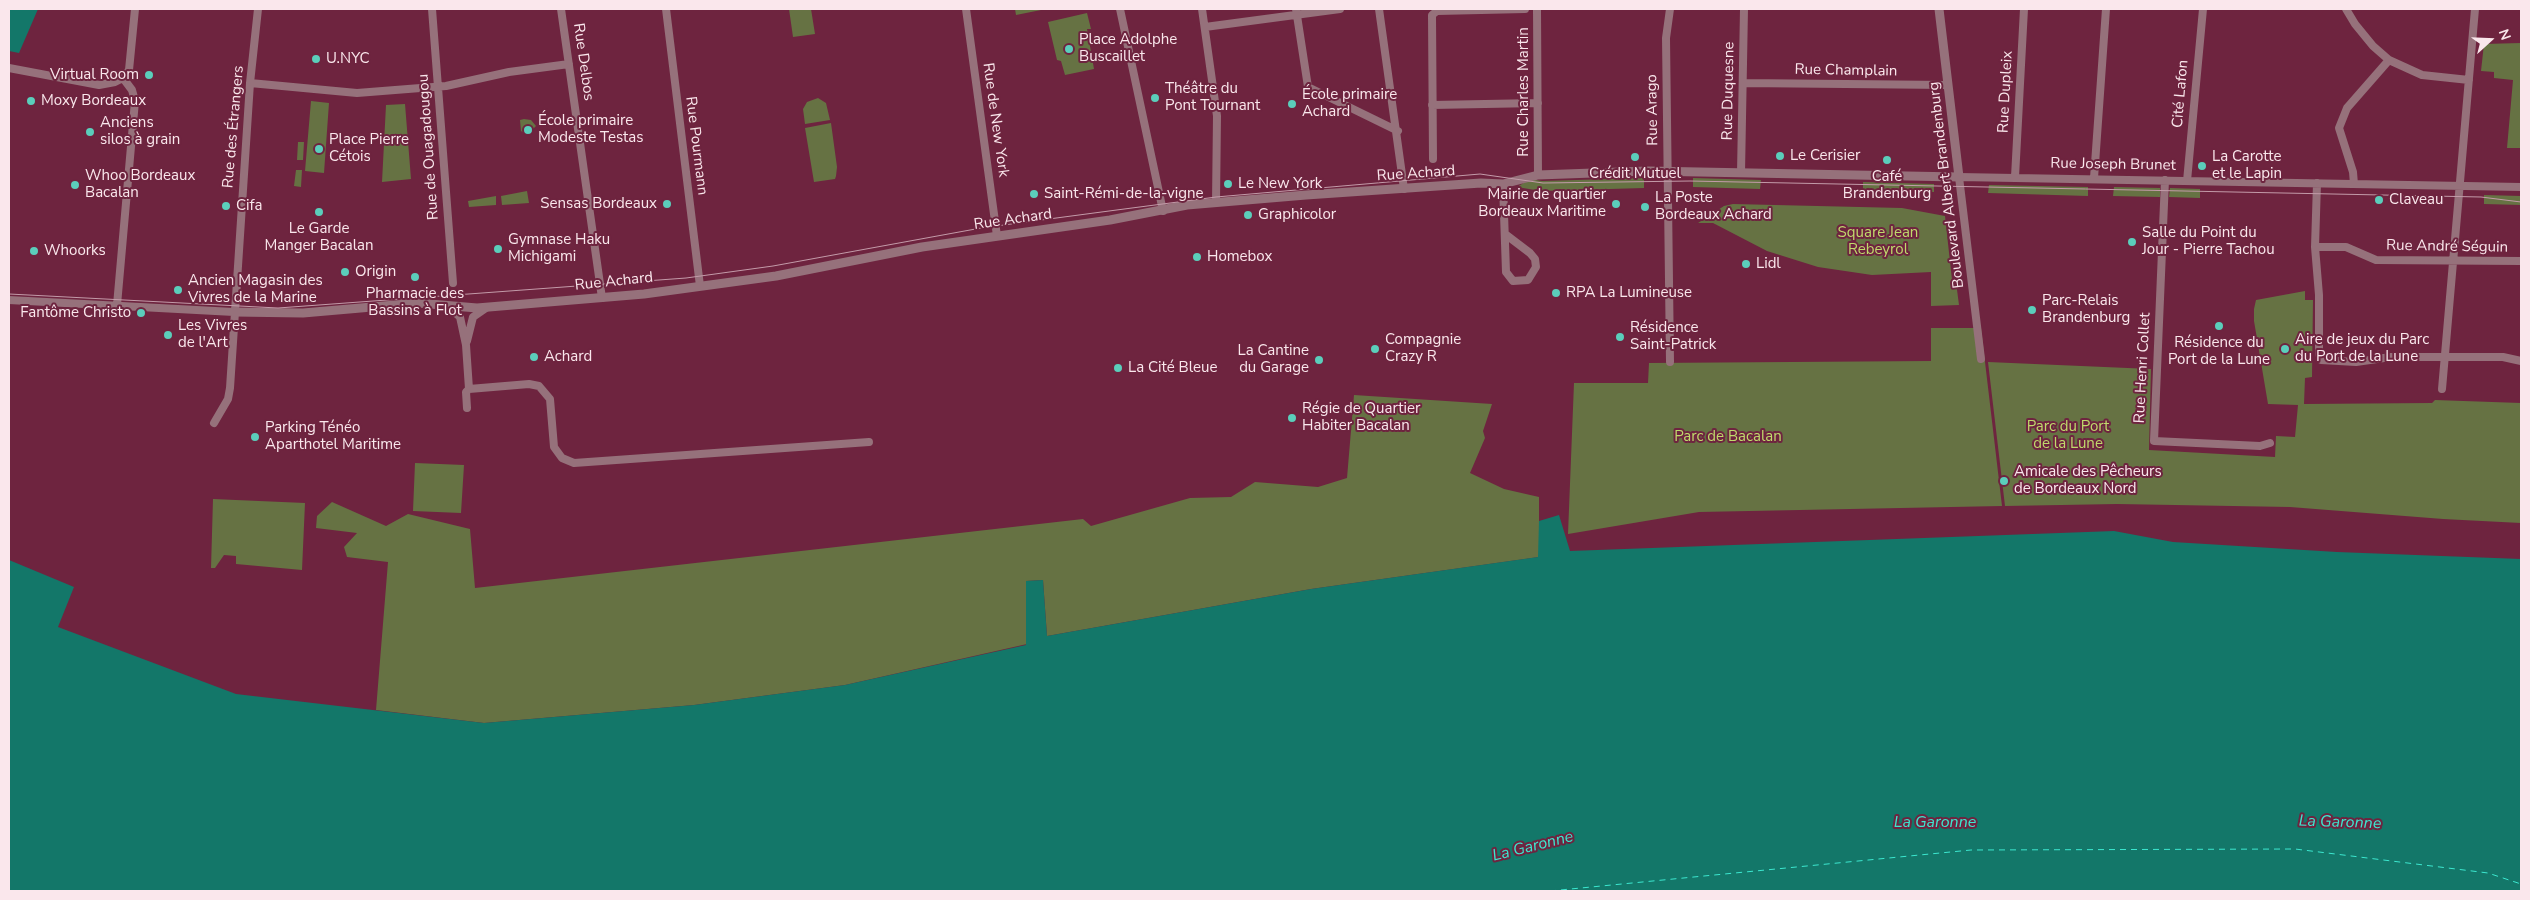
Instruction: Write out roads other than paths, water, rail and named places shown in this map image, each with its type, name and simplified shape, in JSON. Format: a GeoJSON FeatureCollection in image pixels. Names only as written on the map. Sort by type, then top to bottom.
{"type":"FeatureCollection","features":[{"type":"Feature","properties":{"kind":"street"},"geometry":{"type":"LineString","coordinates":[[9,68],[98,85],[108,85],[123,78],[129,70],[136,9]]}},
{"type":"Feature","properties":{"kind":"street","name":"Rue des Étrangers"},"geometry":{"type":"LineString","coordinates":[[214,423],[228,399],[230,388],[250,83],[258,9]]}},
{"type":"Feature","properties":{"kind":"street","name":"Rue de Ouagadougou"},"geometry":{"type":"LineString","coordinates":[[432,9],[453,283]]}},
{"type":"Feature","properties":{"kind":"street","name":"Rue Delbos"},"geometry":{"type":"LineString","coordinates":[[561,9],[602,298]]}},
{"type":"Feature","properties":{"kind":"street","name":"Rue Pourmann"},"geometry":{"type":"LineString","coordinates":[[666,9],[700,286]]}},
{"type":"Feature","properties":{"kind":"street","name":"Rue de New York"},"geometry":{"type":"LineString","coordinates":[[966,9],[997,236]]}},
{"type":"Feature","properties":{"kind":"street"},"geometry":{"type":"LineString","coordinates":[[1120,9],[1163,211]]}},
{"type":"Feature","properties":{"kind":"street"},"geometry":{"type":"LineString","coordinates":[[1202,9],[1217,116],[1216,202]]}},
{"type":"Feature","properties":{"kind":"street"},"geometry":{"type":"LineString","coordinates":[[1204,27],[1297,12],[1340,9]]}},
{"type":"Feature","properties":{"kind":"street"},"geometry":{"type":"LineString","coordinates":[[1379,9],[1398,131],[1404,189]]}},
{"type":"Feature","properties":{"kind":"street"},"geometry":{"type":"LineString","coordinates":[[1433,159],[1432,15],[1437,12],[1525,9]]}},
{"type":"Feature","properties":{"kind":"street","name":"Rue Charles Martin"},"geometry":{"type":"LineString","coordinates":[[1537,9],[1538,175]]}},
{"type":"Feature","properties":{"kind":"street","name":"Rue Arago"},"geometry":{"type":"LineString","coordinates":[[1670,9],[1666,38],[1670,362]]}},
{"type":"Feature","properties":{"kind":"street","name":"Rue Duquesne"},"geometry":{"type":"LineString","coordinates":[[1741,173],[1744,9]]}},
{"type":"Feature","properties":{"kind":"street","name":"Boulevard Albert Brandenburg"},"geometry":{"type":"LineString","coordinates":[[1939,9],[1981,359]]}},
{"type":"Feature","properties":{"kind":"street","name":"Rue Dupleix"},"geometry":{"type":"LineString","coordinates":[[2015,177],[2024,9]]}},
{"type":"Feature","properties":{"kind":"street"},"geometry":{"type":"LineString","coordinates":[[2094,178],[2106,9]]}},
{"type":"Feature","properties":{"kind":"street","name":"Cité Lafon"},"geometry":{"type":"LineString","coordinates":[[2188,181],[2203,9]]}},
{"type":"Feature","properties":{"kind":"street"},"geometry":{"type":"LineString","coordinates":[[2346,9],[2355,24],[2373,46],[2389,60],[2422,74],[2469,80]]}},
{"type":"Feature","properties":{"kind":"street"},"geometry":{"type":"LineString","coordinates":[[2442,389],[2475,9]]}},
{"type":"Feature","properties":{"kind":"street"},"geometry":{"type":"LineString","coordinates":[[1297,12],[1308,87],[1398,131]]}},
{"type":"Feature","properties":{"kind":"street"},"geometry":{"type":"LineString","coordinates":[[2354,184],[2353,172],[2339,128],[2347,108],[2389,60]]}},
{"type":"Feature","properties":{"kind":"street"},"geometry":{"type":"LineString","coordinates":[[250,83],[357,93],[438,87],[509,72],[569,64]]}},
{"type":"Feature","properties":{"kind":"street"},"geometry":{"type":"LineString","coordinates":[[118,305],[135,101],[132,90],[123,78]]}},
{"type":"Feature","properties":{"kind":"street","name":"Rue Champlain"},"geometry":{"type":"LineString","coordinates":[[1743,83],[1948,85]]}},
{"type":"Feature","properties":{"kind":"street"},"geometry":{"type":"LineString","coordinates":[[1432,105],[1538,103]]}},
{"type":"Feature","properties":{"kind":"street","name":"Rue Achard"},"geometry":{"type":"LineString","coordinates":[[234,312],[303,313],[418,303],[450,308],[487,307],[602,298],[776,276],[922,247],[1216,202],[1481,183],[1503,184],[1538,175],[1704,173]]}},
{"type":"Feature","properties":{"kind":"street","name":"Rue Joseph Brunet"},"geometry":{"type":"LineString","coordinates":[[1704,173],[2094,178],[2521,187]]}},
{"type":"Feature","properties":{"kind":"street","name":"Rue Henri Collet"},"geometry":{"type":"LineString","coordinates":[[2165,180],[2154,441],[2260,446],[2270,443]]}},
{"type":"Feature","properties":{"kind":"street"},"geometry":{"type":"LineString","coordinates":[[2317,183],[2315,247],[2319,295],[2319,354],[2321,360],[2356,362],[2392,357],[2503,357],[2521,361]]}},
{"type":"Feature","properties":{"kind":"street"},"geometry":{"type":"LineString","coordinates":[[1503,184],[1506,272],[1513,281],[1528,280],[1536,267],[1535,259],[1530,252],[1505,234]]}},
{"type":"Feature","properties":{"kind":"street","name":"Rue André Séguin"},"geometry":{"type":"LineString","coordinates":[[2315,247],[2346,247],[2376,260],[2521,261]]}},
{"type":"Feature","properties":{"kind":"street"},"geometry":{"type":"LineString","coordinates":[[9,300],[234,312]]}},
{"type":"Feature","properties":{"kind":"street"},"geometry":{"type":"LineString","coordinates":[[466,345],[473,317],[487,307]]}},
{"type":"Feature","properties":{"kind":"street"},"geometry":{"type":"LineString","coordinates":[[450,308],[460,317],[466,345],[469,389],[466,392],[467,408]]}},
{"type":"Feature","properties":{"kind":"street"},"geometry":{"type":"LineString","coordinates":[[469,389],[529,384],[543,389],[550,399],[554,446],[562,458],[574,463],[868,442]]}},
{"type":"Feature","properties":{"kind":"water"},"geometry":{"type":"Polygon","coordinates":[[[9,9],[38,9],[19,53],[9,51],[9,9]]]}},
{"type":"Feature","properties":{"kind":"water","name":"La Garonne"},"geometry":{"type":"Polygon","coordinates":[[[1559,515],[1570,551],[2114,531],[2173,542],[2337,552],[2521,559],[2521,891],[9,891],[9,560],[74,587],[58,627],[236,694],[484,723],[694,705],[845,685],[1026,645],[1026,581],[1043,580],[1047,636],[1311,589],[1538,557],[1539,521],[1559,515]]]}},
{"type":"Feature","properties":{"kind":"tram line"},"geometry":{"type":"LineString","coordinates":[[9,294],[278,308],[686,278],[773,266],[981,228],[1109,211],[1216,197],[1480,174],[1543,183],[1690,181],[2481,197],[2521,202]]}},
{"type":"Feature","properties":{"kind":"place","name":"Place Adolphe Buscaillet"},"geometry":{"type":"Point","coordinates":[1069,49]}},
{"type":"Feature","properties":{"kind":"place","name":"U.NYC"},"geometry":{"type":"Point","coordinates":[316,59]}},
{"type":"Feature","properties":{"kind":"place","name":"Virtual Room"},"geometry":{"type":"Point","coordinates":[149,75]}},
{"type":"Feature","properties":{"kind":"place","name":"Théâtre du Pont Tournant"},"geometry":{"type":"Point","coordinates":[1155,98]}},
{"type":"Feature","properties":{"kind":"place","name":"Moxy Bordeaux"},"geometry":{"type":"Point","coordinates":[31,101]}},
{"type":"Feature","properties":{"kind":"place","name":"École primaire Achard"},"geometry":{"type":"Point","coordinates":[1292,104]}},
{"type":"Feature","properties":{"kind":"place","name":"École primaire Modeste Testas"},"geometry":{"type":"Point","coordinates":[528,130]}},
{"type":"Feature","properties":{"kind":"place","name":"Anciens silos à grain"},"geometry":{"type":"Point","coordinates":[90,132]}},
{"type":"Feature","properties":{"kind":"place","name":"Place Pierre Cétois"},"geometry":{"type":"Point","coordinates":[319,149]}},
{"type":"Feature","properties":{"kind":"place","name":"Le Cerisier"},"geometry":{"type":"Point","coordinates":[1780,156]}},
{"type":"Feature","properties":{"kind":"place","name":"Crédit Mutuel"},"geometry":{"type":"Point","coordinates":[1635,157]}},
{"type":"Feature","properties":{"kind":"place","name":"Café Brandenburg"},"geometry":{"type":"Point","coordinates":[1887,160]}},
{"type":"Feature","properties":{"kind":"place","name":"La Carotte et le Lapin"},"geometry":{"type":"Point","coordinates":[2202,166]}},
{"type":"Feature","properties":{"kind":"place","name":"Le New York"},"geometry":{"type":"Point","coordinates":[1228,184]}},
{"type":"Feature","properties":{"kind":"place","name":"Whoo Bordeaux Bacalan"},"geometry":{"type":"Point","coordinates":[75,185]}},
{"type":"Feature","properties":{"kind":"place","name":"Saint-Rémi-de-la-vigne"},"geometry":{"type":"Point","coordinates":[1034,194]}},
{"type":"Feature","properties":{"kind":"place","name":"Claveau"},"geometry":{"type":"Point","coordinates":[2379,200]}},
{"type":"Feature","properties":{"kind":"place","name":"Sensas Bordeaux"},"geometry":{"type":"Point","coordinates":[667,204]}},
{"type":"Feature","properties":{"kind":"place","name":"Mairie de quartier Bordeaux Maritime"},"geometry":{"type":"Point","coordinates":[1616,204]}},
{"type":"Feature","properties":{"kind":"place","name":"Cifa"},"geometry":{"type":"Point","coordinates":[226,206]}},
{"type":"Feature","properties":{"kind":"place","name":"La Poste Bordeaux Achard"},"geometry":{"type":"Point","coordinates":[1645,207]}},
{"type":"Feature","properties":{"kind":"place","name":"Le Garde Manger Bacalan"},"geometry":{"type":"Point","coordinates":[319,212]}},
{"type":"Feature","properties":{"kind":"place","name":"Graphicolor"},"geometry":{"type":"Point","coordinates":[1248,215]}},
{"type":"Feature","properties":{"kind":"place","name":"Salle du Point du Jour - Pierre Tachou"},"geometry":{"type":"Point","coordinates":[2132,242]}},
{"type":"Feature","properties":{"kind":"place","name":"Gymnase Haku Michigami"},"geometry":{"type":"Point","coordinates":[498,249]}},
{"type":"Feature","properties":{"kind":"place","name":"Whoorks"},"geometry":{"type":"Point","coordinates":[34,251]}},
{"type":"Feature","properties":{"kind":"place","name":"Homebox"},"geometry":{"type":"Point","coordinates":[1197,257]}},
{"type":"Feature","properties":{"kind":"place","name":"Lidl"},"geometry":{"type":"Point","coordinates":[1746,264]}},
{"type":"Feature","properties":{"kind":"place","name":"Origin"},"geometry":{"type":"Point","coordinates":[345,272]}},
{"type":"Feature","properties":{"kind":"place","name":"Pharmacie des Bassins à Flot"},"geometry":{"type":"Point","coordinates":[415,277]}},
{"type":"Feature","properties":{"kind":"place","name":"Ancien Magasin des Vivres de la Marine"},"geometry":{"type":"Point","coordinates":[178,290]}},
{"type":"Feature","properties":{"kind":"place","name":"RPA La Lumineuse"},"geometry":{"type":"Point","coordinates":[1556,293]}},
{"type":"Feature","properties":{"kind":"place","name":"Parc-Relais Brandenburg"},"geometry":{"type":"Point","coordinates":[2032,310]}},
{"type":"Feature","properties":{"kind":"place","name":"Fantôme Christo"},"geometry":{"type":"Point","coordinates":[141,313]}},
{"type":"Feature","properties":{"kind":"place","name":"Résidence du Port de la Lune"},"geometry":{"type":"Point","coordinates":[2219,326]}},
{"type":"Feature","properties":{"kind":"place","name":"Les Vivres de l'Art"},"geometry":{"type":"Point","coordinates":[168,335]}},
{"type":"Feature","properties":{"kind":"place","name":"Résidence Saint-Patrick"},"geometry":{"type":"Point","coordinates":[1620,337]}},
{"type":"Feature","properties":{"kind":"place","name":"Compagnie Crazy R"},"geometry":{"type":"Point","coordinates":[1375,349]}},
{"type":"Feature","properties":{"kind":"place","name":"Aire de jeux du Parc du Port de la Lune"},"geometry":{"type":"Point","coordinates":[2285,349]}},
{"type":"Feature","properties":{"kind":"place","name":"Achard"},"geometry":{"type":"Point","coordinates":[534,357]}},
{"type":"Feature","properties":{"kind":"place","name":"La Cantine du Garage"},"geometry":{"type":"Point","coordinates":[1319,360]}},
{"type":"Feature","properties":{"kind":"place","name":"La Cité Bleue"},"geometry":{"type":"Point","coordinates":[1118,368]}},
{"type":"Feature","properties":{"kind":"place","name":"Régie de Quartier Habiter Bacalan"},"geometry":{"type":"Point","coordinates":[1292,418]}},
{"type":"Feature","properties":{"kind":"place","name":"Parking Ténéo Aparthotel Maritime"},"geometry":{"type":"Point","coordinates":[255,437]}},
{"type":"Feature","properties":{"kind":"place","name":"Amicale des Pêcheurs de Bordeaux Nord"},"geometry":{"type":"Point","coordinates":[2004,481]}},
{"type":"Feature","properties":{"kind":"park label","name":"Square Jean Rebeyrol"},"geometry":{"type":"Point","coordinates":[1878,242]}},
{"type":"Feature","properties":{"kind":"park label","name":"Parc du Port de la Lune"},"geometry":{"type":"Point","coordinates":[2068,436]}},
{"type":"Feature","properties":{"kind":"park label","name":"Parc de Bacalan"},"geometry":{"type":"Point","coordinates":[1728,437]}}]}
